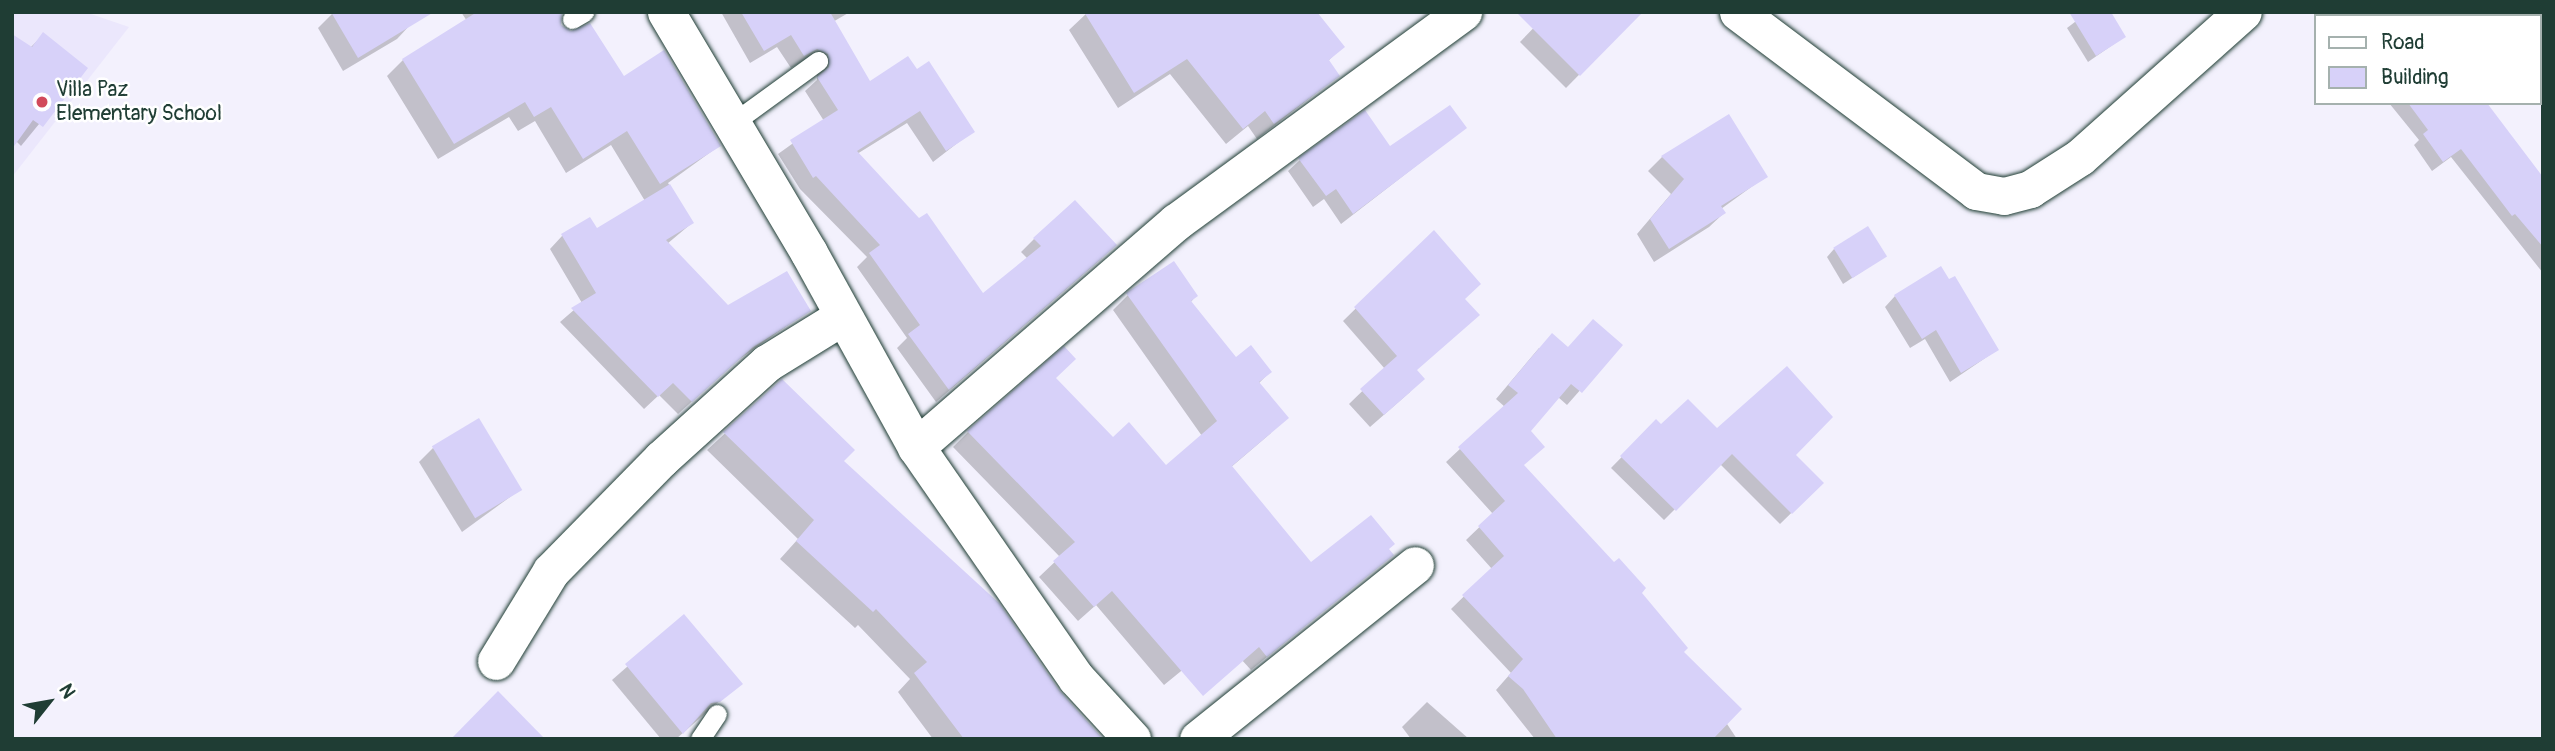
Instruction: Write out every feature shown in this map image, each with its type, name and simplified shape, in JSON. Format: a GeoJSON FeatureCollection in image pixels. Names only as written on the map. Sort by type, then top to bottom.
{"type":"FeatureCollection","features":[{"type":"Feature","properties":{"kind":"street"},"geometry":{"type":"LineString","coordinates":[[666,12],[844,316],[916,447],[1076,678],[1132,739]]}},
{"type":"Feature","properties":{"kind":"street"},"geometry":{"type":"LineString","coordinates":[[916,447],[1176,222],[1463,12]]}},
{"type":"Feature","properties":{"kind":"street"},"geometry":{"type":"LineString","coordinates":[[1738,12],[1976,191],[2004,196],[2030,188],[2080,157],[2243,12]]}},
{"type":"Feature","properties":{"kind":"street"},"geometry":{"type":"LineString","coordinates":[[496,660],[551,571],[661,459],[767,363],[844,316]]}},
{"type":"Feature","properties":{"kind":"street"},"geometry":{"type":"LineString","coordinates":[[1198,739],[1415,565]]}},
{"type":"Feature","properties":{"kind":"lane"},"geometry":{"type":"LineString","coordinates":[[730,125],[818,61]]}},
{"type":"Feature","properties":{"kind":"lane"},"geometry":{"type":"LineString","coordinates":[[700,739],[718,714]]}},
{"type":"Feature","properties":{"kind":"shaded area","name":"Villa Paz Elementary School"},"geometry":{"type":"Polygon","coordinates":[[[12,12],[85,12],[129,27],[12,177],[12,12]]]}},
{"type":"Feature","properties":{"kind":"building"},"geometry":{"type":"Polygon","coordinates":[[[331,12],[434,12],[358,58],[331,12]]]}},
{"type":"Feature","properties":{"kind":"building"},"geometry":{"type":"Polygon","coordinates":[[[477,12],[562,12],[561,25],[571,31],[590,23],[624,76],[664,50],[721,146],[660,184],[627,131],[583,159],[551,107],[534,117],[525,102],[454,144],[402,59],[477,12]]]}},
{"type":"Feature","properties":{"kind":"building"},"geometry":{"type":"Polygon","coordinates":[[[741,12],[830,12],[870,81],[908,56],[917,69],[929,61],[975,132],[946,151],[920,111],[857,151],[919,218],[927,213],[983,293],[1041,246],[1033,238],[1075,200],[1117,245],[949,390],[908,334],[920,325],[869,253],[880,245],[816,176],[813,178],[790,140],[838,110],[817,77],[829,67],[828,54],[817,49],[804,56],[791,35],[764,51],[741,12]]]}},
{"type":"Feature","properties":{"kind":"building"},"geometry":{"type":"Polygon","coordinates":[[[1084,12],[1317,12],[1345,47],[1329,60],[1340,76],[1274,124],[1265,111],[1243,129],[1187,59],[1134,93],[1084,12]]]}},
{"type":"Feature","properties":{"kind":"building"},"geometry":{"type":"Polygon","coordinates":[[[1516,12],[1643,12],[1580,76],[1516,12]]]}},
{"type":"Feature","properties":{"kind":"building"},"geometry":{"type":"Polygon","coordinates":[[[2069,12],[2111,12],[2126,37],[2096,56],[2069,12]]]}},
{"type":"Feature","properties":{"kind":"building"},"geometry":{"type":"Polygon","coordinates":[[[43,32],[88,68],[43,127],[33,120],[12,149],[12,34],[32,47],[43,32]]]}},
{"type":"Feature","properties":{"kind":"building"},"geometry":{"type":"Polygon","coordinates":[[[1450,105],[1467,128],[1353,214],[1336,189],[1326,196],[1298,158],[1365,110],[1390,146],[1450,105]]]}},
{"type":"Feature","properties":{"kind":"building"},"geometry":{"type":"Polygon","coordinates":[[[2409,105],[2489,105],[2543,177],[2543,247],[2515,214],[2512,216],[2461,149],[2443,162],[2423,134],[2428,130],[2409,105]]]}},
{"type":"Feature","properties":{"kind":"building"},"geometry":{"type":"Polygon","coordinates":[[[1729,114],[1768,177],[1721,206],[1726,213],[1669,249],[1650,219],[1684,179],[1661,156],[1729,114]]]}},
{"type":"Feature","properties":{"kind":"building"},"geometry":{"type":"Polygon","coordinates":[[[670,184],[694,223],[666,240],[728,305],[787,271],[811,311],[753,347],[692,402],[673,383],[658,397],[571,308],[596,293],[561,234],[590,217],[597,228],[670,184]]]}},
{"type":"Feature","properties":{"kind":"building"},"geometry":{"type":"Polygon","coordinates":[[[1868,226],[1887,257],[1852,278],[1833,248],[1868,226]]]}},
{"type":"Feature","properties":{"kind":"building"},"geometry":{"type":"Polygon","coordinates":[[[1434,230],[1481,284],[1465,299],[1480,315],[1417,370],[1425,379],[1384,415],[1360,389],[1397,356],[1354,307],[1434,230]]]}},
{"type":"Feature","properties":{"kind":"building"},"geometry":{"type":"Polygon","coordinates":[[[1174,261],[1198,296],[1191,301],[1236,357],[1251,345],[1272,372],[1259,382],[1289,418],[1232,466],[1311,562],[1371,515],[1395,544],[1389,549],[1394,555],[1267,657],[1259,647],[1203,696],[1112,591],[1094,607],[1053,561],[1075,542],[967,431],[1064,346],[1076,359],[1056,378],[1113,437],[1129,422],[1166,465],[1217,421],[1126,293],[1174,261]]]}},
{"type":"Feature","properties":{"kind":"building"},"geometry":{"type":"Polygon","coordinates":[[[1941,266],[1949,279],[1955,276],[1999,350],[1961,373],[1936,330],[1922,339],[1894,295],[1941,266]]]}},
{"type":"Feature","properties":{"kind":"building"},"geometry":{"type":"Polygon","coordinates":[[[1593,319],[1623,345],[1582,393],[1571,384],[1531,431],[1545,447],[1524,465],[1614,562],[1619,558],[1646,588],[1642,593],[1688,648],[1684,652],[1742,709],[1713,739],[1557,739],[1523,689],[1508,676],[1523,659],[1462,595],[1504,556],[1478,526],[1505,501],[1458,447],[1518,393],[1508,385],[1552,333],[1568,347],[1593,319]]]}},
{"type":"Feature","properties":{"kind":"building"},"geometry":{"type":"Polygon","coordinates":[[[1787,366],[1833,417],[1796,455],[1824,483],[1792,514],[1732,454],[1676,511],[1620,456],[1656,419],[1661,424],[1688,399],[1717,428],[1787,366]]]}},
{"type":"Feature","properties":{"kind":"building"},"geometry":{"type":"Polygon","coordinates":[[[782,379],[855,450],[844,461],[999,603],[1059,690],[1103,739],[964,739],[914,673],[927,662],[876,609],[873,612],[796,541],[814,520],[723,432],[782,379]]]}},
{"type":"Feature","properties":{"kind":"building"},"geometry":{"type":"Polygon","coordinates":[[[479,418],[522,490],[475,518],[432,446],[479,418]]]}},
{"type":"Feature","properties":{"kind":"building"},"geometry":{"type":"Polygon","coordinates":[[[684,614],[743,684],[720,702],[711,703],[683,734],[625,664],[684,614]]]}},
{"type":"Feature","properties":{"kind":"building"},"geometry":{"type":"Polygon","coordinates":[[[498,691],[545,739],[451,739],[498,691]]]}},
{"type":"Feature","properties":{"kind":"place","name":"Villa Paz Elementary School"},"geometry":{"type":"Point","coordinates":[42,102]}}]}
